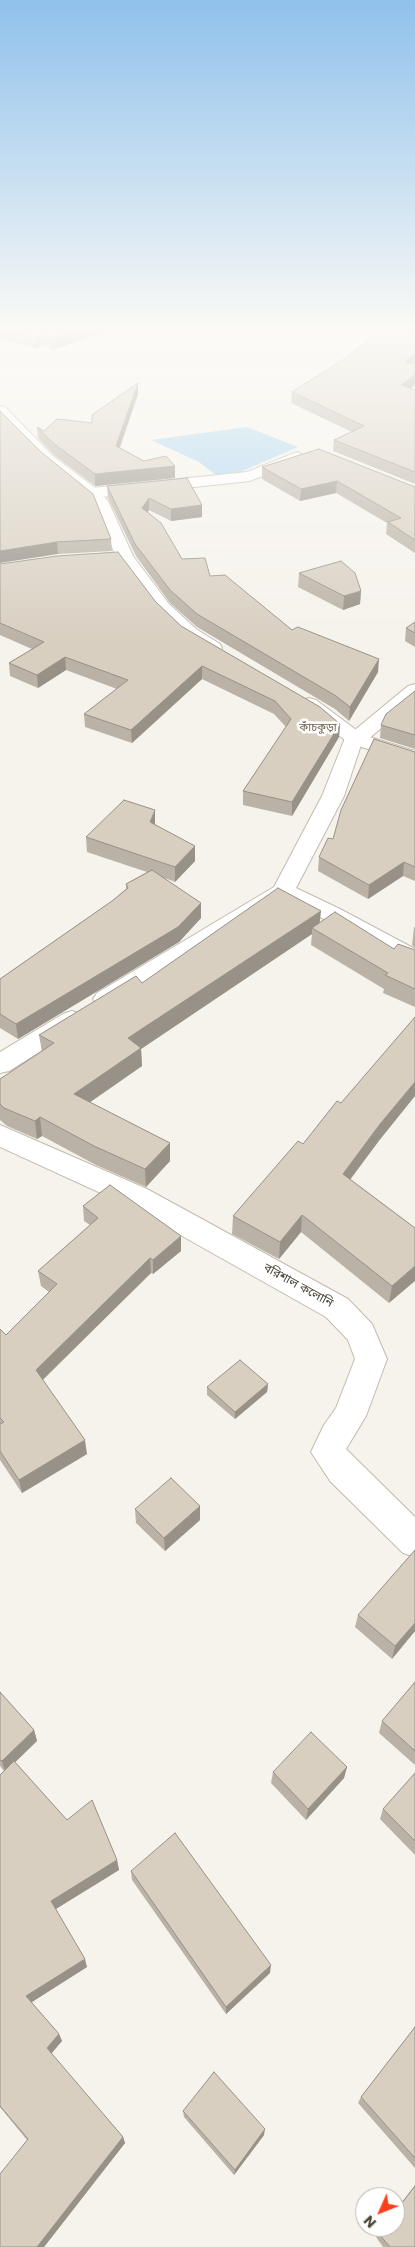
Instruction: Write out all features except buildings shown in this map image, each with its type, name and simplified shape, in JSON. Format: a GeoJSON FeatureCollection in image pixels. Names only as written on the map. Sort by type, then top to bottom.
{"type":"FeatureCollection","features":[{"type":"Feature","properties":{"kind":"street"},"geometry":{"type":"LineString","coordinates":[[24,435],[48,459],[92,493],[102,504],[125,557],[163,608],[189,633],[226,656]]}},
{"type":"Feature","properties":{"kind":"street"},"geometry":{"type":"LineString","coordinates":[[92,493],[250,476],[312,453]]}},
{"type":"Feature","properties":{"kind":"street"},"geometry":{"type":"LineString","coordinates":[[106,558],[125,557]]}},
{"type":"Feature","properties":{"kind":"street"},"geometry":{"type":"LineString","coordinates":[[0,1064],[283,892],[333,796],[352,742],[415,690]]}},
{"type":"Feature","properties":{"kind":"street"},"geometry":{"type":"LineString","coordinates":[[294,694],[356,738],[415,758]]}},
{"type":"Feature","properties":{"kind":"street"},"geometry":{"type":"LineString","coordinates":[[283,892],[332,914],[415,959]]}},
{"type":"Feature","properties":{"kind":"street","name":"বরিশাল কলোনি"},"geometry":{"type":"LineString","coordinates":[[0,1135],[137,1197],[337,1308],[361,1333],[370,1359],[350,1416],[336,1434],[328,1452],[342,1470],[415,1541]]}},
{"type":"Feature","properties":{"kind":"water"},"geometry":{"type":"Polygon","coordinates":[[[189,435],[267,435],[298,447],[240,472],[216,475],[199,462],[151,440],[189,435]]]}},
{"type":"Feature","properties":{"kind":"district","name":"কাঁচকুড়া"},"geometry":{"type":"Point","coordinates":[318,728]}}]}
